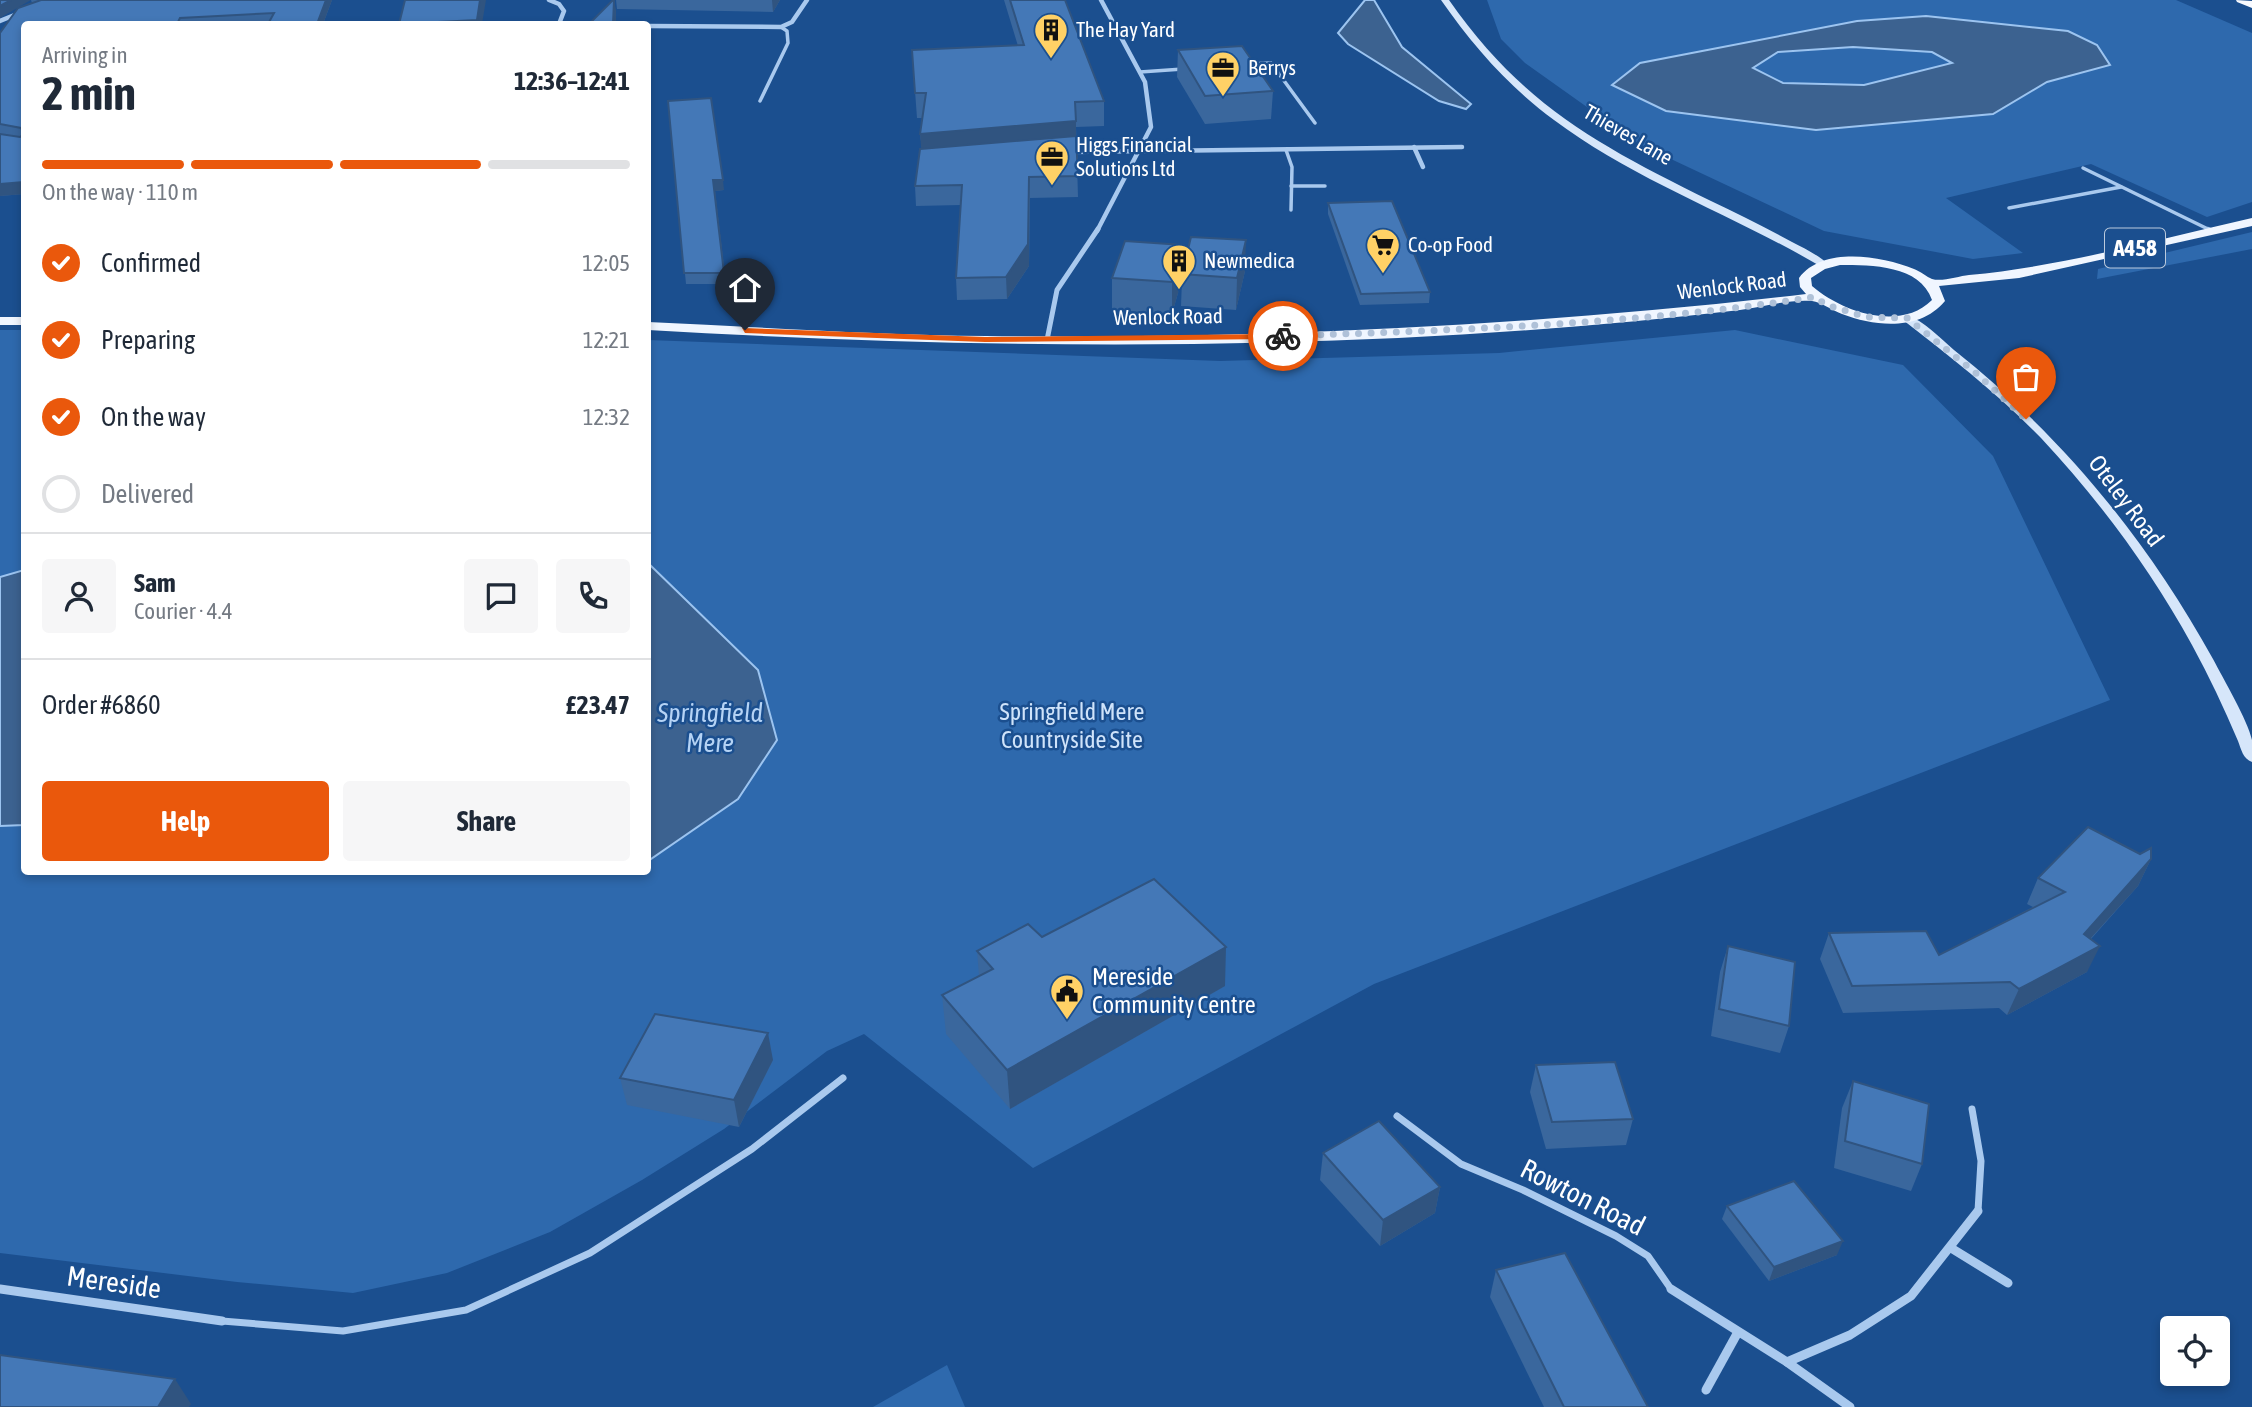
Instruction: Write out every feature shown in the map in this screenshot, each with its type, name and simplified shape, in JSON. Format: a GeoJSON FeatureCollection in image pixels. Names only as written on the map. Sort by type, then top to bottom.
{"type":"FeatureCollection","features":[{"type":"Feature","properties":{"kind":"highway"},"geometry":{"type":"LineString","coordinates":[[2241,0],[2252,5]]}},
{"type":"Feature","properties":{"kind":"main road","name":"Thieves Lane"},"geometry":{"type":"LineString","coordinates":[[1445,0],[1467,33],[1495,66],[1601,147],[1757,225],[1823,264]]}},
{"type":"Feature","properties":{"kind":"main road","name":"A458"},"geometry":{"type":"LineString","coordinates":[[1930,284],[2019,274],[2252,222]]}},
{"type":"Feature","properties":{"kind":"main road"},"geometry":{"type":"LineString","coordinates":[[1840,261],[1880,263],[1909,271],[1930,284],[1938,292],[1939,301],[1934,309],[1907,318],[1866,317],[1836,309],[1814,297],[1806,287],[1805,278],[1811,270],[1823,264],[1840,261]]}},
{"type":"Feature","properties":{"kind":"main road","name":"Wenlock Road"},"geometry":{"type":"LineString","coordinates":[[651,326],[1047,340],[1423,332],[1654,316],[1814,297]]}},
{"type":"Feature","properties":{"kind":"main road","name":"Oteley Road"},"geometry":{"type":"LineString","coordinates":[[1907,318],[1977,374],[2042,434],[2129,539],[2186,622],[2252,757]]}},
{"type":"Feature","properties":{"kind":"main road"},"geometry":{"type":"LineString","coordinates":[[0,321],[21,321]]}},
{"type":"Feature","properties":{"kind":"street"},"geometry":{"type":"LineString","coordinates":[[549,0],[559,4],[564,11],[560,21]]}},
{"type":"Feature","properties":{"kind":"street"},"geometry":{"type":"LineString","coordinates":[[651,26],[781,27],[792,22],[807,0]]}},
{"type":"Feature","properties":{"kind":"street"},"geometry":{"type":"LineString","coordinates":[[1047,340],[1058,290],[1097,231],[1152,127],[1150,104],[1140,72],[1101,0]]}},
{"type":"Feature","properties":{"kind":"street"},"geometry":{"type":"LineString","coordinates":[[0,21],[23,12]]}},
{"type":"Feature","properties":{"kind":"street"},"geometry":{"type":"LineString","coordinates":[[1056,153],[1462,146]]}},
{"type":"Feature","properties":{"kind":"street"},"geometry":{"type":"LineString","coordinates":[[1414,147],[1423,167]]}},
{"type":"Feature","properties":{"kind":"street"},"geometry":{"type":"LineString","coordinates":[[1787,1362],[1850,1335],[1911,1296],[1978,1211]]}},
{"type":"Feature","properties":{"kind":"street"},"geometry":{"type":"LineString","coordinates":[[1951,1248],[2008,1283]]}},
{"type":"Feature","properties":{"kind":"street","name":"Mereside"},"geometry":{"type":"LineString","coordinates":[[0,1289],[222,1321]]}},
{"type":"Feature","properties":{"kind":"street","name":"Rowton Road"},"geometry":{"type":"LineString","coordinates":[[1671,1289],[1787,1362],[1850,1407]]}},
{"type":"Feature","properties":{"kind":"street"},"geometry":{"type":"LineString","coordinates":[[1706,1390],[1738,1332]]}},
{"type":"Feature","properties":{"kind":"lane"},"geometry":{"type":"LineString","coordinates":[[760,101],[788,43],[787,31],[781,27]]}},
{"type":"Feature","properties":{"kind":"lane"},"geometry":{"type":"LineString","coordinates":[[1245,65],[1271,63],[1315,123]]}},
{"type":"Feature","properties":{"kind":"lane"},"geometry":{"type":"LineString","coordinates":[[1140,72],[1193,68]]}},
{"type":"Feature","properties":{"kind":"lane"},"geometry":{"type":"LineString","coordinates":[[1286,150],[1292,167],[1291,210]]}},
{"type":"Feature","properties":{"kind":"lane"},"geometry":{"type":"LineString","coordinates":[[2083,168],[2212,232]]}},
{"type":"Feature","properties":{"kind":"lane"},"geometry":{"type":"LineString","coordinates":[[1291,186],[1325,186]]}},
{"type":"Feature","properties":{"kind":"lane"},"geometry":{"type":"LineString","coordinates":[[2009,208],[2121,187]]}},
{"type":"Feature","properties":{"kind":"lane"},"geometry":{"type":"LineString","coordinates":[[222,1321],[343,1331],[466,1310],[590,1253],[633,1227],[752,1149],[843,1078]]}},
{"type":"Feature","properties":{"kind":"lane"},"geometry":{"type":"LineString","coordinates":[[1972,1109],[1981,1161],[1978,1211]]}},
{"type":"Feature","properties":{"kind":"lane","name":"Rowton Road"},"geometry":{"type":"LineString","coordinates":[[1397,1116],[1461,1164],[1523,1190],[1648,1256],[1671,1289]]}},
{"type":"Feature","properties":{"kind":"green space"},"geometry":{"type":"Polygon","coordinates":[[[1487,0],[2176,0],[2252,33],[2252,202],[2207,217],[2091,164],[1946,198],[2023,253],[1973,259],[1824,231],[1639,144],[1525,63],[1501,39],[1487,0]]]}},
{"type":"Feature","properties":{"kind":"green space"},"geometry":{"type":"Polygon","coordinates":[[[2252,232],[2252,249],[2097,279],[2098,269],[2252,232]]]}},
{"type":"Feature","properties":{"kind":"green space","name":"Springfield Mere Countryside Site"},"geometry":{"type":"Polygon","coordinates":[[[0,330],[21,330],[21,875],[651,875],[651,340],[1220,361],[1499,353],[1735,330],[1903,365],[1993,456],[2110,700],[1374,984],[1033,1168],[864,1034],[827,1051],[724,1129],[642,1180],[550,1232],[447,1273],[353,1293],[237,1282],[0,1253],[0,330]]]}},
{"type":"Feature","properties":{"kind":"green space"},"geometry":{"type":"Polygon","coordinates":[[[947,1365],[965,1407],[873,1407],[947,1365]]]}},
{"type":"Feature","properties":{"kind":"water"},"geometry":{"type":"Polygon","coordinates":[[[1365,0],[1374,0],[1402,47],[1471,104],[1466,109],[1439,101],[1348,44],[1338,33],[1365,0]]]}},
{"type":"Feature","properties":{"kind":"water"},"geometry":{"type":"Polygon","coordinates":[[[1926,16],[2068,31],[2097,45],[2110,65],[2047,82],[1993,114],[1816,130],[1666,111],[1612,85],[1640,63],[1857,21],[1926,16]],[[1853,47],[1778,52],[1753,68],[1783,83],[1864,85],[1952,63],[1932,52],[1853,47]]]}},
{"type":"Feature","properties":{"kind":"water","name":"Springfield Mere"},"geometry":{"type":"Polygon","coordinates":[[[651,566],[758,670],[777,740],[738,799],[651,859],[651,566]]]}},
{"type":"Feature","properties":{"kind":"water"},"geometry":{"type":"Polygon","coordinates":[[[21,571],[21,825],[0,826],[0,577],[21,571]]]}},
{"type":"Feature","properties":{"kind":"building"},"geometry":{"type":"Polygon","coordinates":[[[0,0],[11,0],[0,6],[0,0]]]}},
{"type":"Feature","properties":{"kind":"building"},"geometry":{"type":"Polygon","coordinates":[[[41,0],[326,0],[318,21],[270,21],[274,13],[180,18],[178,21],[21,21],[21,128],[0,124],[0,33],[18,8],[41,0]]]}},
{"type":"Feature","properties":{"kind":"building"},"geometry":{"type":"Polygon","coordinates":[[[405,0],[480,0],[477,20],[400,21],[405,0]]]}},
{"type":"Feature","properties":{"kind":"building"},"geometry":{"type":"Polygon","coordinates":[[[613,0],[614,0],[613,21],[592,21],[613,0]]]}},
{"type":"Feature","properties":{"kind":"building"},"geometry":{"type":"Polygon","coordinates":[[[1010,0],[1065,0],[1104,101],[1075,102],[1076,121],[920,134],[926,93],[915,93],[912,50],[1024,45],[1010,0]]]}},
{"type":"Feature","properties":{"kind":"building"},"geometry":{"type":"Polygon","coordinates":[[[1242,46],[1273,91],[1205,96],[1178,50],[1242,46]]]}},
{"type":"Feature","properties":{"kind":"building"},"geometry":{"type":"Polygon","coordinates":[[[711,98],[723,180],[713,180],[724,273],[684,273],[668,101],[711,98]]]}},
{"type":"Feature","properties":{"kind":"building"},"geometry":{"type":"Polygon","coordinates":[[[0,134],[20,137],[21,182],[0,184],[0,134]]]}},
{"type":"Feature","properties":{"kind":"building"},"geometry":{"type":"Polygon","coordinates":[[[1076,136],[1078,176],[1029,177],[1028,244],[1006,277],[956,278],[962,185],[915,186],[920,149],[1076,136]]]}},
{"type":"Feature","properties":{"kind":"building"},"geometry":{"type":"Polygon","coordinates":[[[1392,201],[1430,292],[1361,294],[1328,203],[1392,201]]]}},
{"type":"Feature","properties":{"kind":"building"},"geometry":{"type":"Polygon","coordinates":[[[1191,237],[1246,240],[1237,278],[1182,274],[1191,237]]]}},
{"type":"Feature","properties":{"kind":"building"},"geometry":{"type":"Polygon","coordinates":[[[1125,241],[1183,245],[1172,282],[1112,278],[1125,241]]]}},
{"type":"Feature","properties":{"kind":"building"},"geometry":{"type":"Polygon","coordinates":[[[2088,827],[2140,854],[2151,848],[2151,859],[2084,934],[2100,946],[2019,989],[2010,982],[1852,986],[1829,933],[1926,931],[1939,955],[2065,892],[2038,878],[2088,827]]]}},
{"type":"Feature","properties":{"kind":"building"},"geometry":{"type":"Polygon","coordinates":[[[1154,879],[1226,947],[1007,1070],[942,995],[993,969],[977,951],[1028,924],[1042,937],[1154,879]]]}},
{"type":"Feature","properties":{"kind":"building"},"geometry":{"type":"Polygon","coordinates":[[[1728,946],[1795,962],[1789,1026],[1719,1009],[1728,946]]]}},
{"type":"Feature","properties":{"kind":"building"},"geometry":{"type":"Polygon","coordinates":[[[655,1014],[768,1033],[734,1100],[620,1078],[655,1014]]]}},
{"type":"Feature","properties":{"kind":"building"},"geometry":{"type":"Polygon","coordinates":[[[1615,1062],[1633,1119],[1552,1122],[1536,1065],[1615,1062]]]}},
{"type":"Feature","properties":{"kind":"building"},"geometry":{"type":"Polygon","coordinates":[[[1853,1081],[1929,1104],[1922,1164],[1845,1141],[1853,1081]]]}},
{"type":"Feature","properties":{"kind":"building"},"geometry":{"type":"Polygon","coordinates":[[[1379,1121],[1440,1187],[1383,1220],[1323,1153],[1379,1121]]]}},
{"type":"Feature","properties":{"kind":"building"},"geometry":{"type":"Polygon","coordinates":[[[1794,1181],[1843,1241],[1774,1267],[1727,1206],[1794,1181]]]}},
{"type":"Feature","properties":{"kind":"building"},"geometry":{"type":"Polygon","coordinates":[[[1565,1253],[1648,1407],[1564,1407],[1496,1270],[1565,1253]]]}},
{"type":"Feature","properties":{"kind":"building"},"geometry":{"type":"Polygon","coordinates":[[[0,1355],[175,1379],[158,1407],[0,1407],[0,1355]]]}},
{"type":"Feature","properties":{"kind":"way so far"},"geometry":{"type":"LineString","coordinates":[[1283,336],[1423,332],[1654,316],[1814,297],[1845,312],[1866,317],[1907,318],[1977,374],[2026,419]]}},
{"type":"Feature","properties":{"kind":"place","name":"The Hay Yard"},"geometry":{"type":"Point","coordinates":[1051,60]}},
{"type":"Feature","properties":{"kind":"place","name":"Berrys"},"geometry":{"type":"Point","coordinates":[1223,98]}},
{"type":"Feature","properties":{"kind":"place","name":"Higgs Financial Solutions Ltd"},"geometry":{"type":"Point","coordinates":[1052,187]}},
{"type":"Feature","properties":{"kind":"place","name":"Co-op Food"},"geometry":{"type":"Point","coordinates":[1383,275]}},
{"type":"Feature","properties":{"kind":"place","name":"Newmedica"},"geometry":{"type":"Point","coordinates":[1179,291]}},
{"type":"Feature","properties":{"kind":"place","name":"Mereside Community Centre"},"geometry":{"type":"Point","coordinates":[1067,1021]}},
{"type":"Feature","properties":{"kind":"route"},"geometry":{"type":"LineString","coordinates":[[745,330],[985,340],[1283,336]]}}]}
